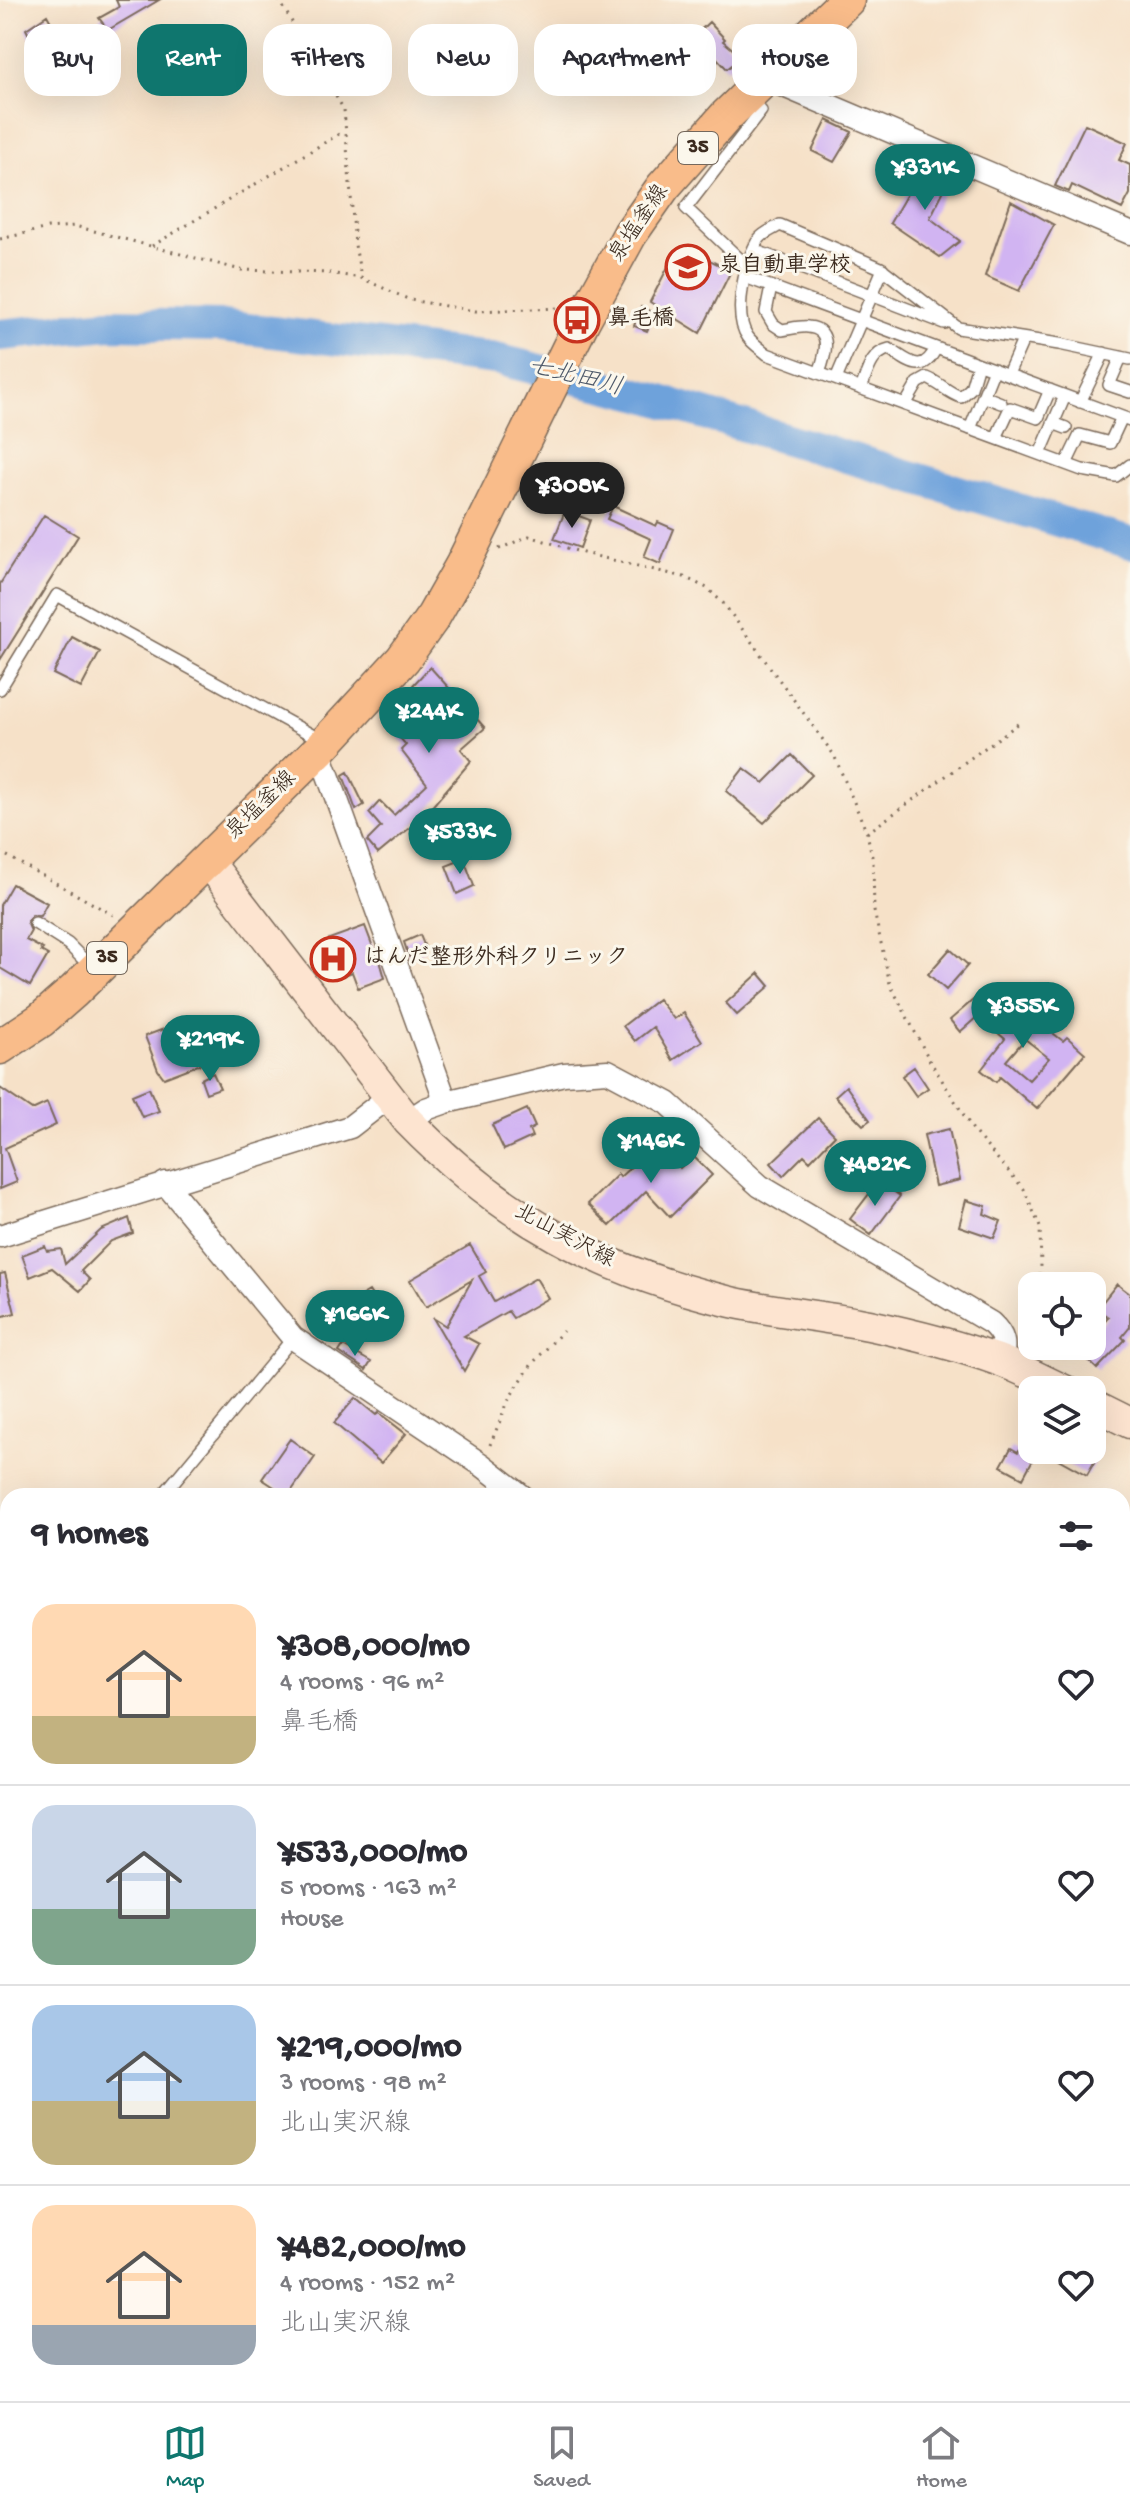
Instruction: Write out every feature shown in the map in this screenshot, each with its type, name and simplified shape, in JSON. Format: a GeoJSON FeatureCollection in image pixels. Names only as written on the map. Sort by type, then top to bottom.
{"type":"FeatureCollection","features":[{"type":"Feature","properties":{"kind":"main road","name":"泉塩釜線"},"geometry":{"type":"LineString","coordinates":[[822,24],[847,0]]}},
{"type":"Feature","properties":{"kind":"main road","name":"泉塩釜線"},"geometry":{"type":"LineString","coordinates":[[0,1047],[41,1020],[95,971],[322,746],[403,659],[433,617],[463,564],[630,234],[663,187],[748,96]]}},
{"type":"Feature","properties":{"kind":"street"},"geometry":{"type":"LineString","coordinates":[[779,96],[1130,233]]}},
{"type":"Feature","properties":{"kind":"street"},"geometry":{"type":"LineString","coordinates":[[322,746],[446,1102]]}},
{"type":"Feature","properties":{"kind":"street","name":"北山実沢線"},"geometry":{"type":"LineString","coordinates":[[207,860],[408,1121],[443,1157],[505,1206],[548,1234],[604,1261],[657,1281],[732,1302],[868,1325],[954,1346],[1001,1361],[1034,1376]]}},
{"type":"Feature","properties":{"kind":"street"},"geometry":{"type":"LineString","coordinates":[[408,1121],[426,1109],[446,1102],[564,1074],[608,1071],[668,1103],[760,1186],[991,1323],[999,1330],[1005,1345],[1001,1361]]}},
{"type":"Feature","properties":{"kind":"street"},"geometry":{"type":"LineString","coordinates":[[0,1236],[350,1127],[390,1096]]}},
{"type":"Feature","properties":{"kind":"street"},"geometry":{"type":"LineString","coordinates":[[165,1183],[293,1338],[512,1488]]}},
{"type":"Feature","properties":{"kind":"street"},"geometry":{"type":"LineString","coordinates":[[1106,1411],[1130,1423]]}},
{"type":"Feature","properties":{"kind":"lane"},"geometry":{"type":"LineString","coordinates":[[758,96],[761,111],[686,208],[747,272],[771,287],[1127,417],[1110,443],[1080,435],[1066,464]]}},
{"type":"Feature","properties":{"kind":"lane"},"geometry":{"type":"LineString","coordinates":[[958,328],[883,269],[780,225],[759,237],[747,272],[739,315],[746,336],[767,354],[1082,470],[1116,476],[1130,482]]}},
{"type":"Feature","properties":{"kind":"lane"},"geometry":{"type":"LineString","coordinates":[[754,250],[958,328],[1126,358],[1109,385],[1130,392]]}},
{"type":"Feature","properties":{"kind":"lane"},"geometry":{"type":"LineString","coordinates":[[836,379],[883,269]]}},
{"type":"Feature","properties":{"kind":"lane"},"geometry":{"type":"LineString","coordinates":[[771,287],[766,312],[773,324],[782,330],[806,326],[818,329],[826,339],[826,353],[819,373]]}},
{"type":"Feature","properties":{"kind":"lane"},"geometry":{"type":"LineString","coordinates":[[1008,374],[1023,340]]}},
{"type":"Feature","properties":{"kind":"lane"},"geometry":{"type":"LineString","coordinates":[[861,389],[873,359],[881,351],[889,349],[906,362],[914,364],[924,363],[932,357],[936,348]]}},
{"type":"Feature","properties":{"kind":"lane"},"geometry":{"type":"LineString","coordinates":[[1080,402],[1104,353]]}},
{"type":"Feature","properties":{"kind":"lane"},"geometry":{"type":"LineString","coordinates":[[905,405],[918,383],[927,378],[937,382],[950,394],[961,397],[971,388],[978,364]]}},
{"type":"Feature","properties":{"kind":"lane"},"geometry":{"type":"LineString","coordinates":[[970,429],[994,369]]}},
{"type":"Feature","properties":{"kind":"lane"},"geometry":{"type":"LineString","coordinates":[[996,438],[1010,408],[1038,418],[1050,390]]}},
{"type":"Feature","properties":{"kind":"lane"},"geometry":{"type":"LineString","coordinates":[[983,396],[1001,403]]}},
{"type":"Feature","properties":{"kind":"lane"},"geometry":{"type":"LineString","coordinates":[[1040,454],[1065,396]]}},
{"type":"Feature","properties":{"kind":"lane"},"geometry":{"type":"LineString","coordinates":[[1053,423],[1066,428]]}},
{"type":"Feature","properties":{"kind":"lane"},"geometry":{"type":"LineString","coordinates":[[1116,476],[1130,465]]}},
{"type":"Feature","properties":{"kind":"lane"},"geometry":{"type":"LineString","coordinates":[[0,689],[57,595],[322,746]]}},
{"type":"Feature","properties":{"kind":"lane"},"geometry":{"type":"LineString","coordinates":[[35,923],[68,944],[95,971]]}},
{"type":"Feature","properties":{"kind":"lane"},"geometry":{"type":"LineString","coordinates":[[169,1488],[293,1338]]}},
{"type":"Feature","properties":{"kind":"path"},"geometry":{"type":"LineString","coordinates":[[279,0],[344,110],[355,245],[361,278]]}},
{"type":"Feature","properties":{"kind":"path"},"geometry":{"type":"LineString","coordinates":[[152,246],[344,131]]}},
{"type":"Feature","properties":{"kind":"path"},"geometry":{"type":"LineString","coordinates":[[0,239],[48,228],[75,226],[241,270],[329,273],[361,278],[410,300],[475,311],[587,314]]}},
{"type":"Feature","properties":{"kind":"path"},"geometry":{"type":"LineString","coordinates":[[463,564],[529,536],[583,553],[684,577],[707,588],[724,604],[834,755],[867,833],[873,861],[874,911],[890,984],[930,1061],[975,1133],[1024,1189],[1040,1227],[1040,1272]]}},
{"type":"Feature","properties":{"kind":"path"},"geometry":{"type":"LineString","coordinates":[[867,833],[1022,721]]}},
{"type":"Feature","properties":{"kind":"path"},"geometry":{"type":"LineString","coordinates":[[0,852],[137,929]]}},
{"type":"Feature","properties":{"kind":"path"},"geometry":{"type":"LineString","coordinates":[[482,1465],[510,1397],[532,1364],[563,1331]]}},
{"type":"Feature","properties":{"kind":"building"},"geometry":{"type":"Polygon","coordinates":[[[116,0],[159,0],[118,24],[104,24],[99,18],[119,7],[116,0]]]}},
{"type":"Feature","properties":{"kind":"building"},"geometry":{"type":"Polygon","coordinates":[[[47,15],[52,24],[34,24],[47,15]]]}},
{"type":"Feature","properties":{"kind":"building"},"geometry":{"type":"Polygon","coordinates":[[[716,29],[732,49],[732,65],[727,69],[716,57],[716,29]]]}},
{"type":"Feature","properties":{"kind":"building"},"geometry":{"type":"Polygon","coordinates":[[[827,120],[852,132],[834,162],[812,151],[827,120]]]}},
{"type":"Feature","properties":{"kind":"building"},"geometry":{"type":"Polygon","coordinates":[[[1085,124],[1127,143],[1119,160],[1130,165],[1130,194],[1122,209],[1072,185],[1069,192],[1055,186],[1085,124]]]}},
{"type":"Feature","properties":{"kind":"building"},"geometry":{"type":"Polygon","coordinates":[[[925,163],[950,178],[930,218],[960,241],[940,257],[890,223],[925,163]]]}},
{"type":"Feature","properties":{"kind":"building"},"geometry":{"type":"Polygon","coordinates":[[[1011,201],[1054,225],[1019,291],[985,276],[1011,201]]]}},
{"type":"Feature","properties":{"kind":"building"},"geometry":{"type":"Polygon","coordinates":[[[673,257],[700,271],[706,258],[731,271],[700,333],[650,302],[673,257]]]}},
{"type":"Feature","properties":{"kind":"building"},"geometry":{"type":"Polygon","coordinates":[[[641,307],[655,313],[647,331],[634,326],[641,307]]]}},
{"type":"Feature","properties":{"kind":"building"},"geometry":{"type":"Polygon","coordinates":[[[613,506],[656,526],[658,522],[674,529],[660,564],[644,557],[651,539],[607,519],[613,506]]]}},
{"type":"Feature","properties":{"kind":"building"},"geometry":{"type":"Polygon","coordinates":[[[565,511],[590,520],[580,548],[554,539],[565,511]]]}},
{"type":"Feature","properties":{"kind":"building"},"geometry":{"type":"Polygon","coordinates":[[[44,515],[78,536],[0,660],[0,584],[44,515]]]}},
{"type":"Feature","properties":{"kind":"building"},"geometry":{"type":"Polygon","coordinates":[[[72,637],[100,652],[81,688],[53,674],[72,637]]]}},
{"type":"Feature","properties":{"kind":"building"},"geometry":{"type":"Polygon","coordinates":[[[430,667],[485,728],[461,749],[471,761],[424,816],[378,854],[367,841],[381,827],[369,813],[380,801],[394,815],[427,784],[401,750],[406,745],[399,737],[405,728],[402,724],[427,698],[413,685],[430,667]]]}},
{"type":"Feature","properties":{"kind":"building"},"geometry":{"type":"Polygon","coordinates":[[[792,755],[812,775],[764,823],[726,791],[744,768],[764,783],[792,755]]]}},
{"type":"Feature","properties":{"kind":"building"},"geometry":{"type":"Polygon","coordinates":[[[348,772],[364,805],[356,810],[343,775],[348,772]]]}},
{"type":"Feature","properties":{"kind":"building"},"geometry":{"type":"Polygon","coordinates":[[[464,859],[474,886],[457,894],[446,866],[464,859]]]}},
{"type":"Feature","properties":{"kind":"building"},"geometry":{"type":"Polygon","coordinates":[[[12,884],[47,903],[40,916],[32,915],[27,922],[31,931],[26,940],[48,955],[30,986],[0,968],[0,905],[12,884]]]}},
{"type":"Feature","properties":{"kind":"building"},"geometry":{"type":"Polygon","coordinates":[[[365,926],[385,978],[358,988],[352,972],[343,976],[329,939],[365,926]]]}},
{"type":"Feature","properties":{"kind":"building"},"geometry":{"type":"Polygon","coordinates":[[[420,935],[426,950],[409,957],[404,942],[420,935]]]}},
{"type":"Feature","properties":{"kind":"building"},"geometry":{"type":"Polygon","coordinates":[[[950,949],[968,965],[946,990],[928,974],[950,949]]]}},
{"type":"Feature","properties":{"kind":"building"},"geometry":{"type":"Polygon","coordinates":[[[759,973],[770,986],[737,1015],[726,1003],[759,973]]]}},
{"type":"Feature","properties":{"kind":"building"},"geometry":{"type":"Polygon","coordinates":[[[980,994],[997,1013],[1008,999],[1043,1029],[1045,1027],[1063,1041],[1067,1037],[1085,1053],[1037,1109],[1000,1077],[996,1082],[981,1070],[1005,1039],[978,1016],[960,1032],[950,1020],[980,994]],[[1025,1039],[1006,1061],[1029,1080],[1049,1058],[1025,1039]]]}},
{"type":"Feature","properties":{"kind":"building"},"geometry":{"type":"Polygon","coordinates":[[[658,999],[674,1019],[684,1013],[702,1041],[673,1060],[653,1027],[635,1041],[623,1026],[658,999]]]}},
{"type":"Feature","properties":{"kind":"building"},"geometry":{"type":"Polygon","coordinates":[[[185,1021],[201,1064],[164,1078],[145,1036],[185,1021]]]}},
{"type":"Feature","properties":{"kind":"building"},"geometry":{"type":"Polygon","coordinates":[[[914,1067],[928,1088],[916,1096],[902,1076],[914,1067]]]}},
{"type":"Feature","properties":{"kind":"building"},"geometry":{"type":"Polygon","coordinates":[[[213,1073],[220,1088],[206,1093],[201,1079],[213,1073]]]}},
{"type":"Feature","properties":{"kind":"building"},"geometry":{"type":"Polygon","coordinates":[[[846,1086],[870,1120],[863,1125],[835,1096],[846,1086]]]}},
{"type":"Feature","properties":{"kind":"building"},"geometry":{"type":"Polygon","coordinates":[[[0,1088],[32,1110],[47,1103],[56,1125],[5,1148],[17,1182],[0,1189],[0,1088]]]}},
{"type":"Feature","properties":{"kind":"building"},"geometry":{"type":"Polygon","coordinates":[[[149,1088],[159,1111],[142,1117],[132,1095],[149,1088]]]}},
{"type":"Feature","properties":{"kind":"building"},"geometry":{"type":"Polygon","coordinates":[[[527,1109],[535,1127],[529,1130],[532,1137],[504,1150],[492,1125],[527,1109]]]}},
{"type":"Feature","properties":{"kind":"building"},"geometry":{"type":"Polygon","coordinates":[[[818,1118],[835,1135],[810,1161],[804,1155],[783,1176],[771,1163],[818,1118]]]}},
{"type":"Feature","properties":{"kind":"building"},"geometry":{"type":"Polygon","coordinates":[[[949,1129],[960,1180],[935,1186],[924,1135],[949,1129]]]}},
{"type":"Feature","properties":{"kind":"building"},"geometry":{"type":"Polygon","coordinates":[[[657,1143],[680,1168],[693,1156],[712,1175],[670,1217],[646,1191],[610,1226],[588,1204],[618,1174],[620,1177],[657,1143]]]}},
{"type":"Feature","properties":{"kind":"building"},"geometry":{"type":"Polygon","coordinates":[[[879,1181],[900,1196],[871,1235],[850,1219],[879,1181]]]}},
{"type":"Feature","properties":{"kind":"building"},"geometry":{"type":"Polygon","coordinates":[[[966,1200],[986,1206],[984,1214],[1001,1221],[994,1238],[959,1226],[966,1200]]]}},
{"type":"Feature","properties":{"kind":"building"},"geometry":{"type":"Polygon","coordinates":[[[129,1218],[133,1233],[111,1241],[81,1271],[90,1280],[80,1291],[52,1268],[30,1277],[22,1255],[45,1246],[47,1251],[61,1249],[65,1264],[101,1230],[129,1218]]]}},
{"type":"Feature","properties":{"kind":"building"},"geometry":{"type":"Polygon","coordinates":[[[470,1245],[486,1272],[479,1276],[494,1302],[536,1278],[548,1298],[513,1318],[508,1311],[464,1336],[479,1344],[464,1371],[433,1318],[446,1326],[472,1280],[426,1307],[410,1280],[470,1245]]]}},
{"type":"Feature","properties":{"kind":"building"},"geometry":{"type":"Polygon","coordinates":[[[5,1273],[15,1313],[0,1317],[0,1274],[5,1273]]]}},
{"type":"Feature","properties":{"kind":"building"},"geometry":{"type":"Polygon","coordinates":[[[1117,1284],[1130,1294],[1130,1327],[1122,1337],[1125,1340],[1106,1360],[1108,1317],[1106,1298],[1117,1284]]]}},
{"type":"Feature","properties":{"kind":"building"},"geometry":{"type":"Polygon","coordinates":[[[369,1291],[376,1302],[384,1297],[393,1312],[360,1333],[344,1306],[369,1291]]]}},
{"type":"Feature","properties":{"kind":"building"},"geometry":{"type":"Polygon","coordinates":[[[343,1346],[371,1362],[366,1370],[339,1352],[343,1346]]]}},
{"type":"Feature","properties":{"kind":"building"},"geometry":{"type":"Polygon","coordinates":[[[1088,1360],[1106,1360],[1097,1369],[1088,1360]]]}},
{"type":"Feature","properties":{"kind":"building"},"geometry":{"type":"Polygon","coordinates":[[[355,1398],[406,1434],[381,1463],[334,1423],[355,1398]]]}},
{"type":"Feature","properties":{"kind":"building"},"geometry":{"type":"Polygon","coordinates":[[[290,1439],[315,1457],[294,1488],[276,1488],[262,1479],[290,1439]]]}},
{"type":"Feature","properties":{"kind":"building"},"geometry":{"type":"Polygon","coordinates":[[[1011,1448],[1018,1452],[1018,1464],[1030,1464],[1023,1478],[1001,1466],[1011,1448]]]}},
{"type":"Feature","properties":{"kind":"building"},"geometry":{"type":"Polygon","coordinates":[[[1067,1464],[1093,1464],[1087,1475],[1067,1464]]]}},
{"type":"Feature","properties":{"kind":"waterway","name":"七北田川"},"geometry":{"type":"LineString","coordinates":[[0,335],[109,324],[222,326],[496,359],[642,395],[1130,543]]}},
{"type":"Feature","properties":{"kind":"place","name":"泉自動車学校"},"geometry":{"type":"Point","coordinates":[688,267]}},
{"type":"Feature","properties":{"kind":"place","name":"鼻毛橋"},"geometry":{"type":"Point","coordinates":[577,320]}},
{"type":"Feature","properties":{"kind":"place","name":"はんだ整形外科クリニック"},"geometry":{"type":"Point","coordinates":[333,959]}}]}
